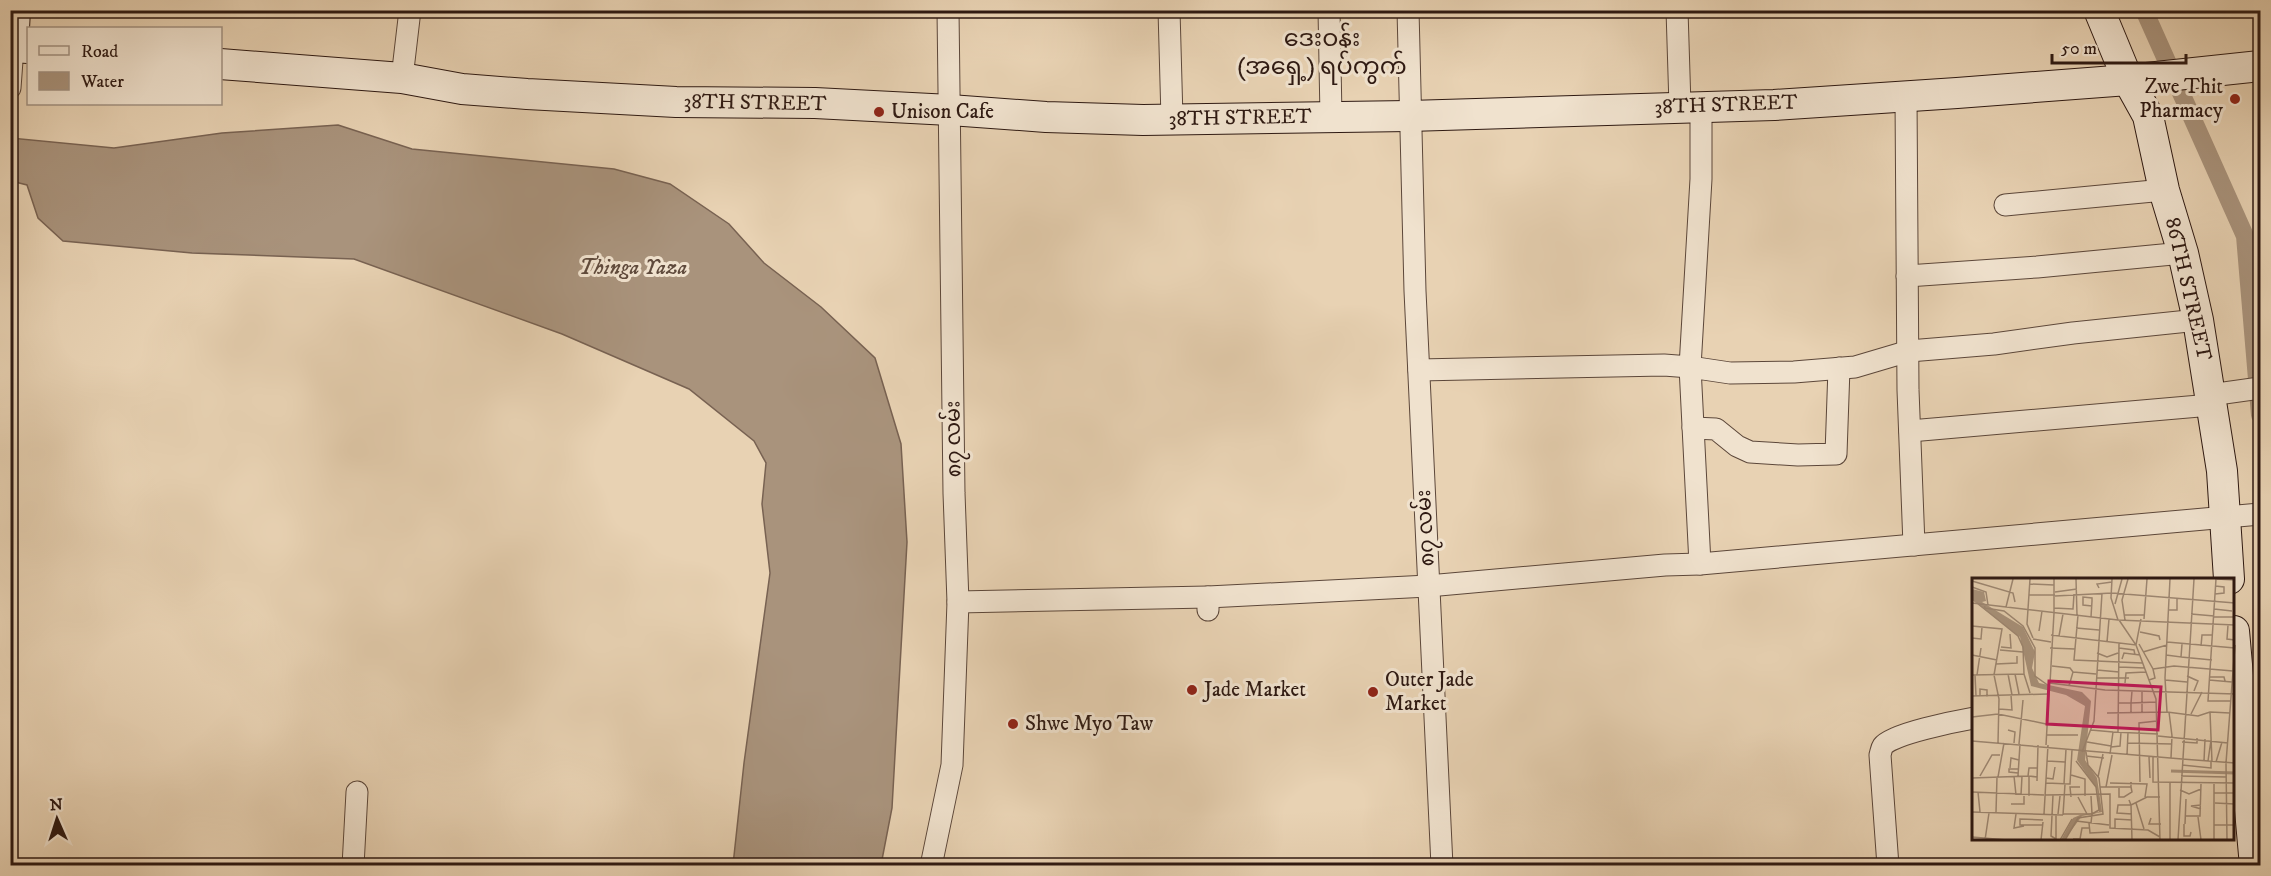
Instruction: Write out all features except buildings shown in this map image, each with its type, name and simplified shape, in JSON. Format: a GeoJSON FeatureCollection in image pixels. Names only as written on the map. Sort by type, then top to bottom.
{"type":"FeatureCollection","features":[{"type":"Feature","properties":{"kind":"main road"},"geometry":{"type":"LineString","coordinates":[[15,10],[21,47]]}},
{"type":"Feature","properties":{"kind":"main road","name":"86TH STREET"},"geometry":{"type":"LineString","coordinates":[[2099,10],[2154,77],[2148,116],[2164,190],[2183,253],[2198,320],[2228,516],[2229,578]]}},
{"type":"Feature","properties":{"kind":"main road","name":"38TH STREET"},"geometry":{"type":"LineString","coordinates":[[222,64],[402,78],[462,89],[527,94],[676,102],[815,103],[1046,117],[1172,119],[1409,116],[1774,105],[1906,97],[2260,66]]}},
{"type":"Feature","properties":{"kind":"main road"},"geometry":{"type":"LineString","coordinates":[[2235,662],[2236,694],[2255,866]]}},
{"type":"Feature","properties":{"kind":"street"},"geometry":{"type":"LineString","coordinates":[[402,78],[410,10]]}},
{"type":"Feature","properties":{"kind":"street","name":"၈၇ လမ်း"},"geometry":{"type":"LineString","coordinates":[[931,866],[952,765],[958,602],[954,492],[948,10]]}},
{"type":"Feature","properties":{"kind":"street"},"geometry":{"type":"LineString","coordinates":[[1168,10],[1172,119]]}},
{"type":"Feature","properties":{"kind":"street"},"geometry":{"type":"LineString","coordinates":[[1329,10],[1331,117]]}},
{"type":"Feature","properties":{"kind":"street","name":"၈၇ လမ်း"},"geometry":{"type":"LineString","coordinates":[[1408,10],[1409,116],[1419,370],[1442,866]]}},
{"type":"Feature","properties":{"kind":"street"},"geometry":{"type":"LineString","coordinates":[[1677,10],[1701,179],[1690,367],[1700,564]]}},
{"type":"Feature","properties":{"kind":"street"},"geometry":{"type":"LineString","coordinates":[[10,88],[21,47]]}},
{"type":"Feature","properties":{"kind":"street"},"geometry":{"type":"LineString","coordinates":[[1906,97],[1907,276],[1914,545]]}},
{"type":"Feature","properties":{"kind":"street"},"geometry":{"type":"LineString","coordinates":[[2005,206],[2164,190]]}},
{"type":"Feature","properties":{"kind":"street"},"geometry":{"type":"LineString","coordinates":[[1907,276],[2037,267],[2183,253]]}},
{"type":"Feature","properties":{"kind":"street"},"geometry":{"type":"LineString","coordinates":[[1419,370],[1664,365],[1730,373],[1794,372],[1855,367],[1909,351],[1994,344],[2198,320]]}},
{"type":"Feature","properties":{"kind":"street"},"geometry":{"type":"LineString","coordinates":[[1693,428],[1716,429],[1737,446],[1750,452],[1798,455],[1836,454],[1838,452],[1839,368]]}},
{"type":"Feature","properties":{"kind":"street"},"geometry":{"type":"LineString","coordinates":[[1910,431],[2211,400],[2253,390]]}},
{"type":"Feature","properties":{"kind":"street"},"geometry":{"type":"LineString","coordinates":[[958,602],[1208,604],[1665,565],[1700,564],[2260,514]]}},
{"type":"Feature","properties":{"kind":"street"},"geometry":{"type":"LineString","coordinates":[[1888,866],[1880,755],[1883,745],[1893,739],[1972,718]]}},
{"type":"Feature","properties":{"kind":"street"},"geometry":{"type":"LineString","coordinates":[[353,866],[357,792]]}},
{"type":"Feature","properties":{"kind":"water","name":"Thinga Yaza"},"geometry":{"type":"Polygon","coordinates":[[[338,125],[412,149],[614,169],[670,184],[729,224],[764,263],[821,307],[875,358],[901,444],[907,542],[892,808],[881,865],[733,865],[744,763],[770,573],[762,504],[766,463],[754,441],[689,389],[562,334],[354,259],[192,253],[63,241],[38,218],[27,185],[11,181],[11,138],[114,148],[222,133],[338,125]]]}},
{"type":"Feature","properties":{"kind":"waterway"},"geometry":{"type":"LineString","coordinates":[[2144,10],[2245,236],[2260,415]]}},
{"type":"Feature","properties":{"kind":"place","name":"Zwe Thit Pharmacy"},"geometry":{"type":"Point","coordinates":[2235,99]}},
{"type":"Feature","properties":{"kind":"place","name":"Unison Cafe"},"geometry":{"type":"Point","coordinates":[879,112]}},
{"type":"Feature","properties":{"kind":"place","name":"Jade Market"},"geometry":{"type":"Point","coordinates":[1192,690]}},
{"type":"Feature","properties":{"kind":"place","name":"Outer Jade Market"},"geometry":{"type":"Point","coordinates":[1373,692]}},
{"type":"Feature","properties":{"kind":"place","name":"Shwe Myo Taw"},"geometry":{"type":"Point","coordinates":[1013,724]}},
{"type":"Feature","properties":{"kind":"district","name":"ဒေးဝန်း (အရှေ့) ရပ်ကွက်"},"geometry":{"type":"Point","coordinates":[1322,53]}}]}
